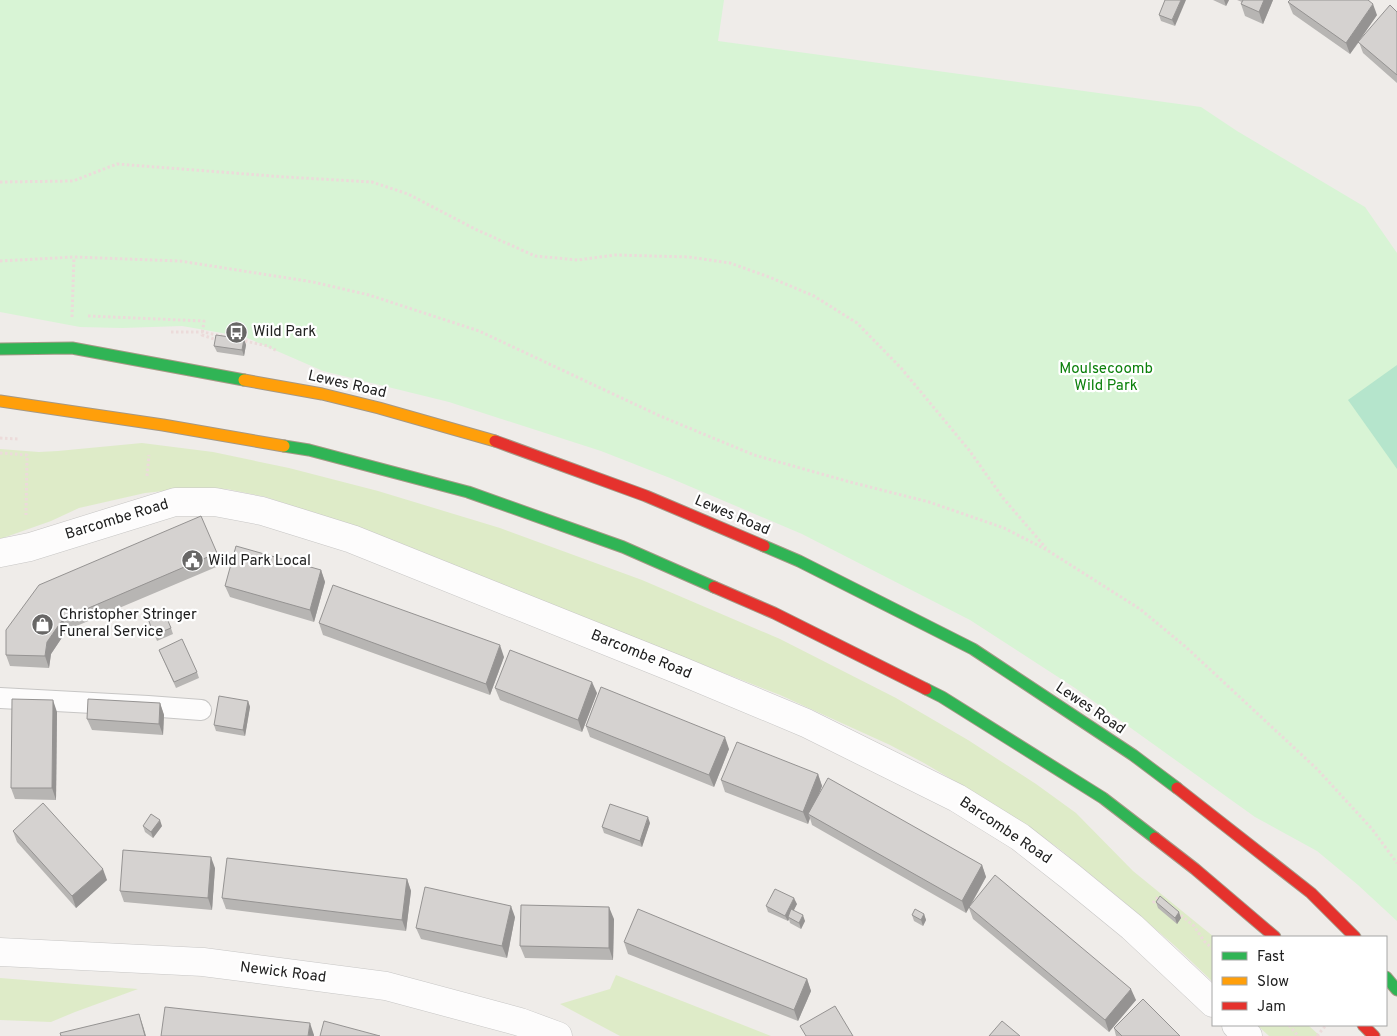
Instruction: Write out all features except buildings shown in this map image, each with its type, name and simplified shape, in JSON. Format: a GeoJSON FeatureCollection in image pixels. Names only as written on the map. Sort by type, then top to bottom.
{"type":"FeatureCollection","features":[{"type":"Feature","properties":{"kind":"main road","name":"Lewes Road"},"geometry":{"type":"LineString","coordinates":[[0,349],[72,348],[331,396],[484,437],[646,496],[799,561],[973,649],[1133,755],[1207,810],[1311,893],[1354,936]]}},
{"type":"Feature","properties":{"kind":"main road"},"geometry":{"type":"LineString","coordinates":[[0,401],[163,425],[309,450],[468,492],[623,547],[774,613],[942,696],[1103,798],[1195,869],[1274,936]]}},
{"type":"Feature","properties":{"kind":"main road"},"geometry":{"type":"LineString","coordinates":[[1311,893],[1349,936]]}},
{"type":"Feature","properties":{"kind":"main road"},"geometry":{"type":"LineString","coordinates":[[1387,970],[1397,980]]}},
{"type":"Feature","properties":{"kind":"main road"},"geometry":{"type":"LineString","coordinates":[[1387,978],[1397,990]]}},
{"type":"Feature","properties":{"kind":"main road"},"geometry":{"type":"LineString","coordinates":[[1364,1026],[1374,1036]]}},
{"type":"Feature","properties":{"kind":"street","name":"Barcombe Road"},"geometry":{"type":"LineString","coordinates":[[0,553],[30,547],[175,502],[216,502],[253,509],[352,539],[806,723],[957,798],[1020,837],[1071,877],[1132,927],[1212,1002]]}},
{"type":"Feature","properties":{"kind":"street","name":"Newick Road"},"geometry":{"type":"LineString","coordinates":[[0,952],[202,962],[386,986],[520,1022],[558,1036]]}},
{"type":"Feature","properties":{"kind":"street"},"geometry":{"type":"LineString","coordinates":[[1237,1026],[1248,1036]]}},
{"type":"Feature","properties":{"kind":"lane"},"geometry":{"type":"LineString","coordinates":[[0,698],[201,710]]}},
{"type":"Feature","properties":{"kind":"path"},"geometry":{"type":"LineString","coordinates":[[0,182],[73,180],[117,164],[372,182],[408,194],[475,229],[536,256],[578,260],[615,255],[689,257],[730,263],[814,296],[858,323],[901,368],[969,450],[1003,498],[1047,550]]}},
{"type":"Feature","properties":{"kind":"path"},"geometry":{"type":"LineString","coordinates":[[72,348],[74,257]]}},
{"type":"Feature","properties":{"kind":"path"},"geometry":{"type":"LineString","coordinates":[[0,261],[74,257],[180,261],[313,282],[369,295],[479,330],[660,416],[754,455],[929,502],[1004,528],[1047,550],[1140,609],[1187,648],[1317,769],[1372,829],[1397,863]]}},
{"type":"Feature","properties":{"kind":"path"},"geometry":{"type":"LineString","coordinates":[[82,315],[204,321],[202,336],[218,339],[210,373]]}},
{"type":"Feature","properties":{"kind":"path"},"geometry":{"type":"LineString","coordinates":[[0,453],[26,455],[26,529],[30,547]]}},
{"type":"Feature","properties":{"kind":"path"},"geometry":{"type":"LineString","coordinates":[[1290,1026],[1298,1036]]}},
{"type":"Feature","properties":{"kind":"path"},"geometry":{"type":"LineString","coordinates":[[1316,1036],[1325,1026]]}},
{"type":"Feature","properties":{"kind":"green space","name":"Moulsecoomb Wild Park"},"geometry":{"type":"Polygon","coordinates":[[[0,0],[724,0],[718,41],[1201,107],[1237,131],[1365,207],[1397,253],[1397,921],[1317,851],[1255,817],[1075,688],[970,620],[802,534],[601,451],[449,402],[323,371],[245,337],[182,326],[80,327],[0,312],[0,0]]]}},
{"type":"Feature","properties":{"kind":"green space"},"geometry":{"type":"Polygon","coordinates":[[[1397,365],[1397,469],[1348,400],[1397,365]]]}},
{"type":"Feature","properties":{"kind":"green space"},"geometry":{"type":"Polygon","coordinates":[[[142,443],[213,452],[289,468],[378,491],[500,528],[642,580],[780,639],[896,698],[968,740],[1036,784],[1076,813],[1133,871],[1213,936],[1212,981],[1174,945],[1057,847],[997,806],[890,745],[780,695],[346,524],[266,497],[227,489],[192,488],[145,493],[79,508],[51,521],[0,539],[0,449],[39,452],[142,443]]]}},
{"type":"Feature","properties":{"kind":"green space"},"geometry":{"type":"Polygon","coordinates":[[[616,975],[771,1036],[620,1036],[560,1004],[610,989],[616,975]]]}},
{"type":"Feature","properties":{"kind":"green space"},"geometry":{"type":"Polygon","coordinates":[[[0,978],[138,989],[51,1022],[0,1020],[0,978]]]}},
{"type":"Feature","properties":{"kind":"green space"},"geometry":{"type":"Polygon","coordinates":[[[1258,1026],[1309,1026],[1320,1036],[1269,1036],[1258,1026]]]}},
{"type":"Feature","properties":{"kind":"traffic: fast"},"geometry":{"type":"LineString","coordinates":[[0,349],[72,348],[244,380]]}},
{"type":"Feature","properties":{"kind":"traffic: fast"},"geometry":{"type":"LineString","coordinates":[[284,446],[309,450],[468,492],[623,547],[714,587]]}},
{"type":"Feature","properties":{"kind":"traffic: fast"},"geometry":{"type":"LineString","coordinates":[[764,546],[799,561],[973,649],[1133,755],[1177,788]]}},
{"type":"Feature","properties":{"kind":"traffic: fast"},"geometry":{"type":"LineString","coordinates":[[926,689],[942,697],[1103,798],[1155,838]]}},
{"type":"Feature","properties":{"kind":"traffic: fast"},"geometry":{"type":"LineString","coordinates":[[1387,978],[1397,990]]}},
{"type":"Feature","properties":{"kind":"traffic: slow"},"geometry":{"type":"LineString","coordinates":[[244,380],[322,394],[495,441]]}},
{"type":"Feature","properties":{"kind":"traffic: slow"},"geometry":{"type":"LineString","coordinates":[[0,401],[163,425],[284,446]]}},
{"type":"Feature","properties":{"kind":"traffic: jam"},"geometry":{"type":"LineString","coordinates":[[495,441],[646,496],[764,546]]}},
{"type":"Feature","properties":{"kind":"traffic: jam"},"geometry":{"type":"LineString","coordinates":[[714,587],[774,613],[926,689]]}},
{"type":"Feature","properties":{"kind":"traffic: jam"},"geometry":{"type":"LineString","coordinates":[[1177,788],[1311,893],[1354,936]]}},
{"type":"Feature","properties":{"kind":"traffic: jam"},"geometry":{"type":"LineString","coordinates":[[1155,838],[1195,869],[1274,936]]}},
{"type":"Feature","properties":{"kind":"traffic: jam"},"geometry":{"type":"LineString","coordinates":[[1364,1026],[1374,1036]]}},
{"type":"Feature","properties":{"kind":"place","name":"Wild Park"},"geometry":{"type":"Point","coordinates":[237,332]}},
{"type":"Feature","properties":{"kind":"place","name":"Wild Park Local"},"geometry":{"type":"Point","coordinates":[192,561]}},
{"type":"Feature","properties":{"kind":"place","name":"Christopher Stringer Funeral Service"},"geometry":{"type":"Point","coordinates":[43,624]}}]}
